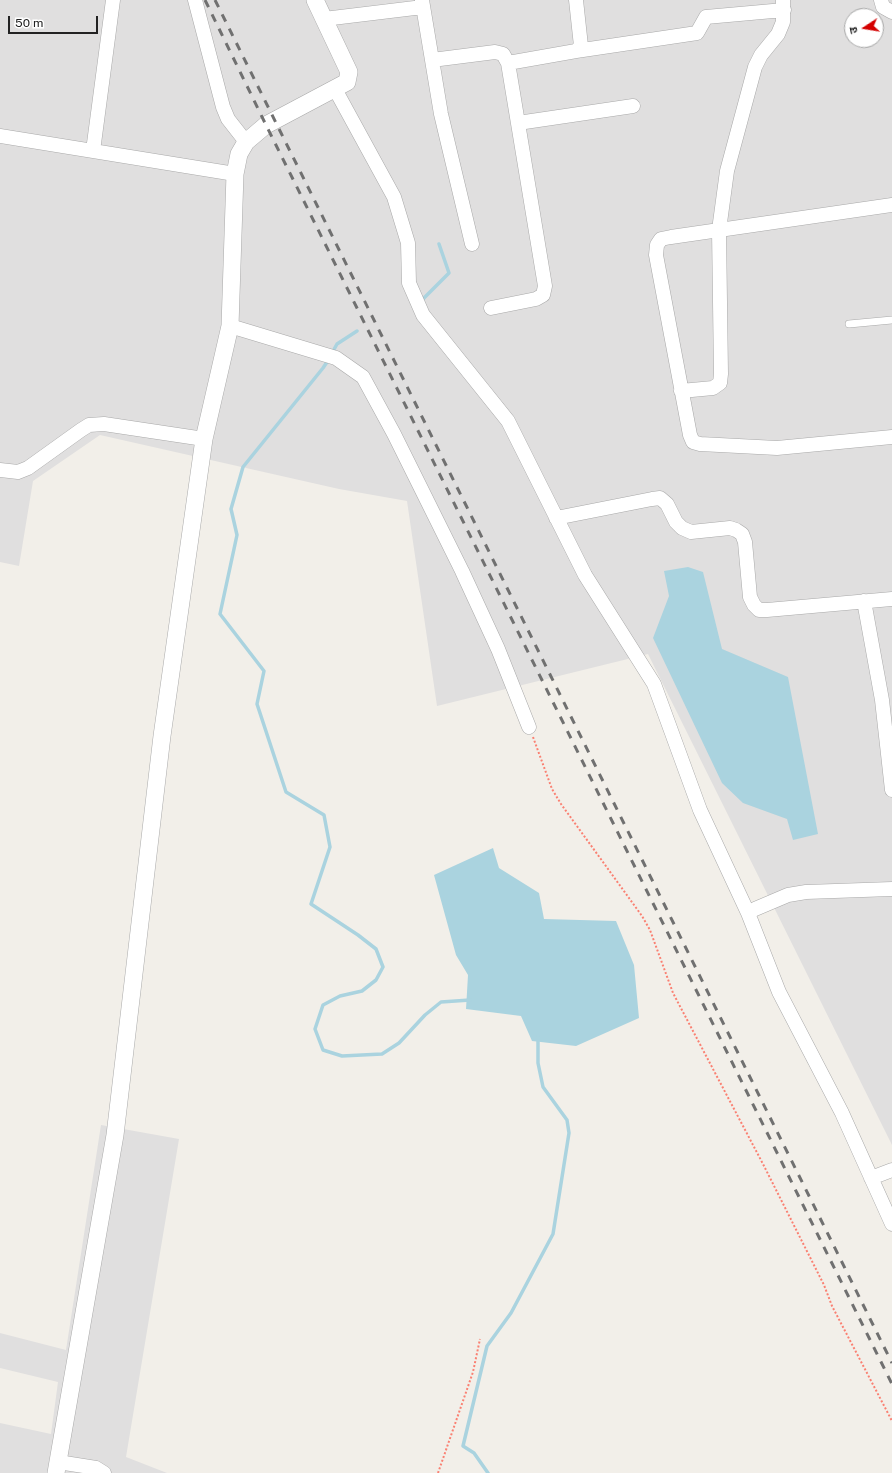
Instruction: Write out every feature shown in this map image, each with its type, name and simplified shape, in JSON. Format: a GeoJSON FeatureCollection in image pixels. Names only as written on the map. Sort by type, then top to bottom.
{"type":"FeatureCollection","features":[{"type":"Feature","properties":{"kind":"street"},"geometry":{"type":"LineString","coordinates":[[93,151],[113,0]]}},
{"type":"Feature","properties":{"kind":"street"},"geometry":{"type":"LineString","coordinates":[[195,0],[223,107],[228,119],[246,142]]}},
{"type":"Feature","properties":{"kind":"street"},"geometry":{"type":"LineString","coordinates":[[104,1473],[96,1468],[57,1467],[114,1135],[162,736],[204,439],[230,326],[235,174],[240,154],[246,142],[266,125],[347,82],[349,72],[315,0]]}},
{"type":"Feature","properties":{"kind":"street"},"geometry":{"type":"LineString","coordinates":[[576,0],[581,46],[576,51]]}},
{"type":"Feature","properties":{"kind":"street"},"geometry":{"type":"LineString","coordinates":[[881,0],[883,7],[892,12]]}},
{"type":"Feature","properties":{"kind":"street"},"geometry":{"type":"LineString","coordinates":[[324,19],[422,3],[441,114],[472,244]]}},
{"type":"Feature","properties":{"kind":"street"},"geometry":{"type":"LineString","coordinates":[[508,63],[697,33],[706,17],[783,5],[783,22],[778,34],[761,56],[755,67],[727,171],[719,230],[720,383],[714,388],[682,391]]}},
{"type":"Feature","properties":{"kind":"street"},"geometry":{"type":"LineString","coordinates":[[432,60],[495,52],[503,54],[508,63],[545,286],[543,296],[536,299],[491,308]]}},
{"type":"Feature","properties":{"kind":"street"},"geometry":{"type":"LineString","coordinates":[[335,89],[394,197],[408,242],[409,283],[423,315],[508,421],[585,575],[654,684],[705,822],[748,913],[779,992],[842,1113],[892,1224]]}},
{"type":"Feature","properties":{"kind":"street"},"geometry":{"type":"LineString","coordinates":[[518,123],[632,106]]}},
{"type":"Feature","properties":{"kind":"street"},"geometry":{"type":"LineString","coordinates":[[0,136],[235,174]]}},
{"type":"Feature","properties":{"kind":"street"},"geometry":{"type":"LineString","coordinates":[[892,205],[661,239],[657,245],[656,255],[690,435],[694,442],[700,444],[777,448],[892,437]]}},
{"type":"Feature","properties":{"kind":"street"},"geometry":{"type":"LineString","coordinates":[[230,326],[336,358],[363,377],[394,434],[462,571],[498,649],[529,727]]}},
{"type":"Feature","properties":{"kind":"street"},"geometry":{"type":"LineString","coordinates":[[0,470],[18,472],[28,468],[89,425],[104,424],[204,439]]}},
{"type":"Feature","properties":{"kind":"street"},"geometry":{"type":"LineString","coordinates":[[556,518],[660,498],[667,504],[676,522],[682,528],[691,532],[730,528],[742,534],[745,542],[750,597],[754,605],[759,610],[892,598]]}},
{"type":"Feature","properties":{"kind":"street"},"geometry":{"type":"LineString","coordinates":[[864,601],[889,736],[892,790]]}},
{"type":"Feature","properties":{"kind":"street"},"geometry":{"type":"LineString","coordinates":[[748,913],[782,898],[806,892],[892,890]]}},
{"type":"Feature","properties":{"kind":"street"},"geometry":{"type":"LineString","coordinates":[[871,1178],[892,1170]]}},
{"type":"Feature","properties":{"kind":"lane"},"geometry":{"type":"LineString","coordinates":[[848,324],[892,320]]}},
{"type":"Feature","properties":{"kind":"path"},"geometry":{"type":"LineString","coordinates":[[529,727],[552,788],[561,804],[642,916],[650,930],[673,993],[763,1164],[824,1285],[832,1306],[892,1421]]}},
{"type":"Feature","properties":{"kind":"path"},"geometry":{"type":"LineString","coordinates":[[438,1473],[473,1372],[480,1339]]}},
{"type":"Feature","properties":{"kind":"shaded area"},"geometry":{"type":"Polygon","coordinates":[[[0,0],[892,0],[892,1145],[648,654],[437,706],[407,501],[339,489],[100,435],[33,481],[19,566],[0,562],[0,0]]]}},
{"type":"Feature","properties":{"kind":"shaded area"},"geometry":{"type":"Polygon","coordinates":[[[101,1125],[179,1139],[126,1457],[167,1473],[0,1473],[0,1423],[51,1434],[58,1382],[0,1368],[0,1333],[66,1350],[101,1125]]]}},
{"type":"Feature","properties":{"kind":"water"},"geometry":{"type":"Polygon","coordinates":[[[688,567],[703,572],[722,649],[788,677],[818,834],[793,840],[787,819],[743,803],[722,783],[653,638],[669,596],[664,571],[688,567]]]}},
{"type":"Feature","properties":{"kind":"water"},"geometry":{"type":"Polygon","coordinates":[[[493,848],[499,868],[539,893],[544,919],[616,921],[634,965],[639,1018],[576,1046],[532,1041],[521,1016],[466,1009],[468,975],[456,955],[434,875],[493,848]]]}},
{"type":"Feature","properties":{"kind":"waterway"},"geometry":{"type":"LineString","coordinates":[[421,301],[449,273],[439,244]]}},
{"type":"Feature","properties":{"kind":"waterway"},"geometry":{"type":"LineString","coordinates":[[332,353],[337,344],[357,331]]}},
{"type":"Feature","properties":{"kind":"waterway"},"geometry":{"type":"LineString","coordinates":[[329,359],[243,467],[231,509],[237,535],[220,614],[264,671],[257,704],[286,792],[324,815],[330,847],[311,904],[358,935],[376,949],[383,967],[376,980],[362,991],[340,996],[323,1005],[315,1029],[323,1050],[342,1056],[382,1054],[399,1043],[425,1015],[441,1002],[470,1000]]}},
{"type":"Feature","properties":{"kind":"waterway"},"geometry":{"type":"LineString","coordinates":[[488,1473],[474,1453],[463,1446],[487,1346],[511,1313],[553,1234],[569,1133],[567,1120],[543,1087],[538,1063],[538,1037]]}},
{"type":"Feature","properties":{"kind":"railway"},"geometry":{"type":"LineString","coordinates":[[205,0],[892,1384]]}},
{"type":"Feature","properties":{"kind":"railway"},"geometry":{"type":"LineString","coordinates":[[215,0],[892,1363]]}}]}
